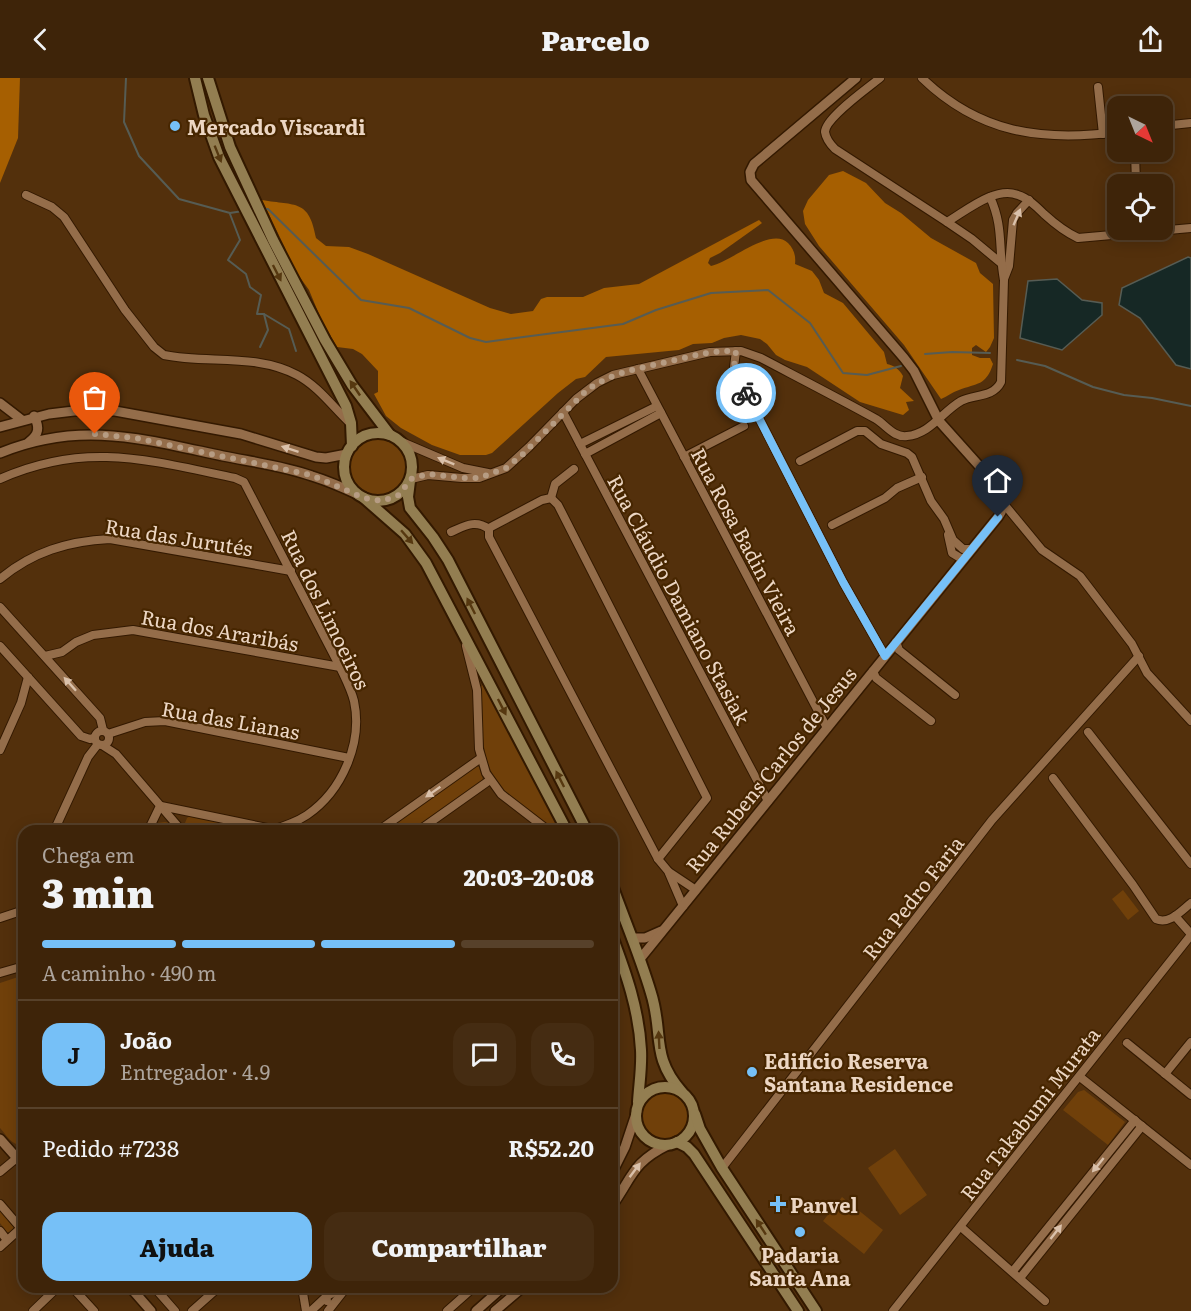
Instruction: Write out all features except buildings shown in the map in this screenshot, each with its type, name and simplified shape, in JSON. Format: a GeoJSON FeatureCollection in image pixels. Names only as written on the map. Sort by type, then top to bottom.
{"type":"FeatureCollection","features":[{"type":"Feature","properties":{"kind":"main road"},"geometry":{"type":"LineString","coordinates":[[195,78],[204,115],[219,158],[343,399],[351,423],[349,450],[345,463],[345,476],[350,487],[392,521],[414,545],[426,563],[564,825]]}},
{"type":"Feature","properties":{"kind":"main road"},"geometry":{"type":"LineString","coordinates":[[208,78],[230,147],[261,215],[325,340],[352,385],[390,435]]}},
{"type":"Feature","properties":{"kind":"main road"},"geometry":{"type":"LineString","coordinates":[[349,450],[366,435],[377,433],[390,435],[402,442],[411,457],[413,469],[408,497],[413,513],[433,537],[447,560],[584,825]]}},
{"type":"Feature","properties":{"kind":"main road"},"geometry":{"type":"LineString","coordinates":[[361,497],[382,501],[393,498],[403,491],[410,480]]}},
{"type":"Feature","properties":{"kind":"main road"},"geometry":{"type":"LineString","coordinates":[[618,901],[640,959],[656,1013],[662,1063],[669,1077],[692,1104],[700,1129],[722,1168],[816,1311]]}},
{"type":"Feature","properties":{"kind":"main road"},"geometry":{"type":"LineString","coordinates":[[618,932],[626,935],[640,959]]}},
{"type":"Feature","properties":{"kind":"main road"},"geometry":{"type":"LineString","coordinates":[[618,952],[630,987],[639,1028],[641,1062],[638,1126],[652,1142],[687,1147],[694,1154],[798,1311]]}},
{"type":"Feature","properties":{"kind":"main road"},"geometry":{"type":"LineString","coordinates":[[638,1108],[644,1096],[657,1088],[672,1087],[682,1092]]}},
{"type":"Feature","properties":{"kind":"main road"},"geometry":{"type":"LineString","coordinates":[[673,1144],[691,1130],[695,1114]]}},
{"type":"Feature","properties":{"kind":"street"},"geometry":{"type":"LineString","coordinates":[[856,78],[754,164],[750,172],[751,180],[909,364],[939,421],[998,487],[1004,497],[1004,504],[1042,550],[1080,576],[1113,616],[1147,673],[1191,721]]}},
{"type":"Feature","properties":{"kind":"street"},"geometry":{"type":"LineString","coordinates":[[880,78],[834,116],[826,126],[825,133],[828,141],[835,149],[972,239],[1005,265]]}},
{"type":"Feature","properties":{"kind":"street"},"geometry":{"type":"LineString","coordinates":[[922,78],[957,106],[976,118],[999,127],[1058,137],[1107,133]]}},
{"type":"Feature","properties":{"kind":"street"},"geometry":{"type":"LineString","coordinates":[[1098,87],[1102,134]]}},
{"type":"Feature","properties":{"kind":"street"},"geometry":{"type":"LineString","coordinates":[[1173,125],[1191,123]]}},
{"type":"Feature","properties":{"kind":"street"},"geometry":{"type":"LineString","coordinates":[[946,222],[990,197],[1011,193],[1029,200],[1066,233],[1078,238],[1107,235]]}},
{"type":"Feature","properties":{"kind":"street"},"geometry":{"type":"LineString","coordinates":[[26,195],[52,207],[63,217],[125,310],[154,347],[164,355],[264,364],[282,368],[310,384],[351,423]]}},
{"type":"Feature","properties":{"kind":"street"},"geometry":{"type":"LineString","coordinates":[[990,197],[999,220],[1005,265]]}},
{"type":"Feature","properties":{"kind":"street"},"geometry":{"type":"LineString","coordinates":[[410,480],[428,474],[471,478],[492,473],[513,463],[576,399],[597,383],[613,375],[710,352],[736,351],[761,358],[876,419],[899,435],[913,435],[939,421],[960,402],[986,394],[999,386],[1002,377],[1005,265],[1013,220],[1029,200]]}},
{"type":"Feature","properties":{"kind":"street"},"geometry":{"type":"LineString","coordinates":[[1173,229],[1191,228]]}},
{"type":"Feature","properties":{"kind":"street"},"geometry":{"type":"LineString","coordinates":[[736,351],[734,368],[738,377],[843,582],[885,656]]}},
{"type":"Feature","properties":{"kind":"street","name":"Rua Rosa Badin Vieira"},"geometry":{"type":"LineString","coordinates":[[638,369],[827,728]]}},
{"type":"Feature","properties":{"kind":"street"},"geometry":{"type":"LineString","coordinates":[[0,404],[22,420]]}},
{"type":"Feature","properties":{"kind":"street"},"geometry":{"type":"LineString","coordinates":[[580,444],[659,410]]}},
{"type":"Feature","properties":{"kind":"street"},"geometry":{"type":"LineString","coordinates":[[585,454],[659,410]]}},
{"type":"Feature","properties":{"kind":"street"},"geometry":{"type":"LineString","coordinates":[[0,427],[34,416],[74,411],[115,411],[241,434],[316,457],[326,458],[349,450]]}},
{"type":"Feature","properties":{"kind":"street","name":"Rua Cláudio Damiano Stasiak"},"geometry":{"type":"LineString","coordinates":[[563,412],[768,801]]}},
{"type":"Feature","properties":{"kind":"street"},"geometry":{"type":"LineString","coordinates":[[27,443],[37,436],[34,416]]}},
{"type":"Feature","properties":{"kind":"street"},"geometry":{"type":"LineString","coordinates":[[684,458],[744,426]]}},
{"type":"Feature","properties":{"kind":"street"},"geometry":{"type":"LineString","coordinates":[[800,461],[863,430],[881,444],[910,455],[931,501],[958,546],[970,549]]}},
{"type":"Feature","properties":{"kind":"street"},"geometry":{"type":"LineString","coordinates":[[0,453],[27,443],[74,435],[95,434],[135,438],[311,475],[361,497]]}},
{"type":"Feature","properties":{"kind":"street"},"geometry":{"type":"LineString","coordinates":[[402,442],[463,468],[492,473]]}},
{"type":"Feature","properties":{"kind":"street","name":"Rua dos Limoeiros"},"geometry":{"type":"LineString","coordinates":[[0,479],[21,469],[50,461],[100,455],[159,462],[243,481],[340,667],[352,694],[355,709],[355,733],[349,758],[338,783],[316,807],[297,820],[284,825]]}},
{"type":"Feature","properties":{"kind":"street"},"geometry":{"type":"LineString","coordinates":[[551,498],[555,484],[574,469]]}},
{"type":"Feature","properties":{"kind":"street"},"geometry":{"type":"LineString","coordinates":[[832,525],[885,498],[897,488],[922,477]]}},
{"type":"Feature","properties":{"kind":"street"},"geometry":{"type":"LineString","coordinates":[[489,529],[542,500],[551,498]]}},
{"type":"Feature","properties":{"kind":"street"},"geometry":{"type":"LineString","coordinates":[[551,498],[558,505],[707,798],[658,859]]}},
{"type":"Feature","properties":{"kind":"street","name":"Rua Rubens Carlos de Jesus"},"geometry":{"type":"LineString","coordinates":[[640,959],[998,517],[1004,504]]}},
{"type":"Feature","properties":{"kind":"street"},"geometry":{"type":"LineString","coordinates":[[451,532],[474,523],[489,529]]}},
{"type":"Feature","properties":{"kind":"street"},"geometry":{"type":"LineString","coordinates":[[948,527],[952,553],[962,559]]}},
{"type":"Feature","properties":{"kind":"street"},"geometry":{"type":"LineString","coordinates":[[489,529],[489,537],[658,859],[668,871],[696,890]]}},
{"type":"Feature","properties":{"kind":"street","name":"Rua das Jurutés"},"geometry":{"type":"LineString","coordinates":[[0,579],[22,562],[54,548],[84,541],[110,539],[291,571]]}},
{"type":"Feature","properties":{"kind":"street"},"geometry":{"type":"LineString","coordinates":[[0,607],[100,718],[102,739],[177,825]]}},
{"type":"Feature","properties":{"kind":"street","name":"Rua dos Araribás"},"geometry":{"type":"LineString","coordinates":[[53,665],[62,652],[76,642],[93,636],[133,630],[340,667]]}},
{"type":"Feature","properties":{"kind":"street"},"geometry":{"type":"LineString","coordinates":[[463,633],[477,690],[481,758],[490,780],[509,801],[541,825]]}},
{"type":"Feature","properties":{"kind":"street"},"geometry":{"type":"LineString","coordinates":[[896,642],[898,650],[956,695]]}},
{"type":"Feature","properties":{"kind":"street"},"geometry":{"type":"LineString","coordinates":[[0,646],[81,736],[102,739]]}},
{"type":"Feature","properties":{"kind":"street","name":"Rua dos Araribás"},"geometry":{"type":"LineString","coordinates":[[45,656],[62,652]]}},
{"type":"Feature","properties":{"kind":"street","name":"Rua Pedro Faria"},"geometry":{"type":"LineString","coordinates":[[722,1168],[992,820],[1138,656]]}},
{"type":"Feature","properties":{"kind":"street"},"geometry":{"type":"LineString","coordinates":[[873,671],[876,678],[931,721]]}},
{"type":"Feature","properties":{"kind":"street"},"geometry":{"type":"LineString","coordinates":[[0,750],[21,703],[28,677]]}},
{"type":"Feature","properties":{"kind":"street"},"geometry":{"type":"LineString","coordinates":[[21,703],[38,688]]}},
{"type":"Feature","properties":{"kind":"street","name":"Rua das Lianas"},"geometry":{"type":"LineString","coordinates":[[102,739],[145,722],[165,721],[349,758]]}},
{"type":"Feature","properties":{"kind":"street"},"geometry":{"type":"LineString","coordinates":[[1088,732],[1191,864]]}},
{"type":"Feature","properties":{"kind":"street"},"geometry":{"type":"LineString","coordinates":[[57,825],[88,757],[102,739]]}},
{"type":"Feature","properties":{"kind":"street"},"geometry":{"type":"LineString","coordinates":[[386,825],[481,758]]}},
{"type":"Feature","properties":{"kind":"street"},"geometry":{"type":"LineString","coordinates":[[1053,778],[1156,919],[1162,921],[1176,916],[1191,903]]}},
{"type":"Feature","properties":{"kind":"street"},"geometry":{"type":"LineString","coordinates":[[426,825],[490,780]]}},
{"type":"Feature","properties":{"kind":"street"},"geometry":{"type":"LineString","coordinates":[[160,806],[248,825]]}},
{"type":"Feature","properties":{"kind":"street"},"geometry":{"type":"LineString","coordinates":[[151,825],[160,806]]}},
{"type":"Feature","properties":{"kind":"street"},"geometry":{"type":"LineString","coordinates":[[668,871],[683,906]]}},
{"type":"Feature","properties":{"kind":"street"},"geometry":{"type":"LineString","coordinates":[[0,918],[18,912]]}},
{"type":"Feature","properties":{"kind":"street"},"geometry":{"type":"LineString","coordinates":[[1176,916],[1190,933]]}},
{"type":"Feature","properties":{"kind":"street"},"geometry":{"type":"LineString","coordinates":[[632,938],[645,938],[663,930]]}},
{"type":"Feature","properties":{"kind":"street","name":"Rua Takabumi Murata"},"geometry":{"type":"LineString","coordinates":[[893,1311],[1080,1077],[1190,933]]}},
{"type":"Feature","properties":{"kind":"street"},"geometry":{"type":"LineString","coordinates":[[1178,951],[1191,945]]}},
{"type":"Feature","properties":{"kind":"street"},"geometry":{"type":"LineString","coordinates":[[0,973],[18,968]]}},
{"type":"Feature","properties":{"kind":"street"},"geometry":{"type":"LineString","coordinates":[[1165,1074],[1191,1042]]}},
{"type":"Feature","properties":{"kind":"street"},"geometry":{"type":"LineString","coordinates":[[1126,1043],[1191,1095]]}},
{"type":"Feature","properties":{"kind":"street"},"geometry":{"type":"LineString","coordinates":[[1080,1077],[1191,1165]]}},
{"type":"Feature","properties":{"kind":"street"},"geometry":{"type":"LineString","coordinates":[[618,1161],[638,1108]]}},
{"type":"Feature","properties":{"kind":"street"},"geometry":{"type":"LineString","coordinates":[[1020,1278],[1135,1120]]}},
{"type":"Feature","properties":{"kind":"street"},"geometry":{"type":"LineString","coordinates":[[1013,1271],[1142,1125]]}},
{"type":"Feature","properties":{"kind":"street"},"geometry":{"type":"LineString","coordinates":[[0,1138],[18,1153]]}},
{"type":"Feature","properties":{"kind":"street"},"geometry":{"type":"LineString","coordinates":[[618,1196],[637,1166],[648,1155],[673,1144]]}},
{"type":"Feature","properties":{"kind":"street"},"geometry":{"type":"LineString","coordinates":[[0,1172],[18,1157]]}},
{"type":"Feature","properties":{"kind":"street"},"geometry":{"type":"LineString","coordinates":[[0,1204],[18,1225]]}},
{"type":"Feature","properties":{"kind":"street"},"geometry":{"type":"LineString","coordinates":[[961,1227],[1045,1301]]}},
{"type":"Feature","properties":{"kind":"street"},"geometry":{"type":"LineString","coordinates":[[0,1231],[7,1240]]}},
{"type":"Feature","properties":{"kind":"street"},"geometry":{"type":"LineString","coordinates":[[0,1247],[18,1233]]}},
{"type":"Feature","properties":{"kind":"street"},"geometry":{"type":"LineString","coordinates":[[33,1311],[52,1293]]}},
{"type":"Feature","properties":{"kind":"street"},"geometry":{"type":"LineString","coordinates":[[78,1293],[94,1311]]}},
{"type":"Feature","properties":{"kind":"street"},"geometry":{"type":"LineString","coordinates":[[135,1293],[151,1311]]}},
{"type":"Feature","properties":{"kind":"street"},"geometry":{"type":"LineString","coordinates":[[160,1293],[176,1311]]}},
{"type":"Feature","properties":{"kind":"street"},"geometry":{"type":"LineString","coordinates":[[192,1311],[212,1293]]}},
{"type":"Feature","properties":{"kind":"street"},"geometry":{"type":"LineString","coordinates":[[303,1293],[306,1311]]}},
{"type":"Feature","properties":{"kind":"street"},"geometry":{"type":"LineString","coordinates":[[326,1293],[328,1311]]}},
{"type":"Feature","properties":{"kind":"street"},"geometry":{"type":"LineString","coordinates":[[311,1311],[333,1293]]}},
{"type":"Feature","properties":{"kind":"street"},"geometry":{"type":"LineString","coordinates":[[328,1311],[342,1293]]}},
{"type":"Feature","properties":{"kind":"street"},"geometry":{"type":"LineString","coordinates":[[447,1311],[467,1293]]}},
{"type":"Feature","properties":{"kind":"street"},"geometry":{"type":"LineString","coordinates":[[476,1311],[496,1293]]}},
{"type":"Feature","properties":{"kind":"street"},"geometry":{"type":"LineString","coordinates":[[495,1311],[516,1293]]}},
{"type":"Feature","properties":{"kind":"shaded area"},"geometry":{"type":"Polygon","coordinates":[[[0,78],[20,78],[18,138],[0,183],[0,78]]]}},
{"type":"Feature","properties":{"kind":"shaded area"},"geometry":{"type":"Polygon","coordinates":[[[843,171],[866,183],[885,203],[931,238],[976,263],[980,273],[993,284],[994,338],[986,352],[976,345],[972,348],[972,355],[990,358],[993,364],[987,376],[980,383],[941,399],[904,345],[819,246],[805,224],[803,211],[808,200],[829,175],[843,171]]]}},
{"type":"Feature","properties":{"kind":"shaded area"},"geometry":{"type":"Polygon","coordinates":[[[262,200],[292,204],[305,210],[313,225],[316,238],[326,246],[349,247],[490,308],[511,314],[533,311],[541,299],[547,297],[583,297],[604,288],[639,284],[759,220],[762,223],[710,258],[708,263],[711,266],[719,263],[761,242],[772,239],[781,239],[788,243],[794,253],[795,264],[812,271],[819,280],[824,293],[843,303],[884,352],[887,364],[897,368],[903,376],[900,388],[914,401],[906,402],[909,410],[903,415],[860,402],[807,367],[776,355],[760,339],[741,335],[712,343],[693,344],[679,350],[606,357],[585,377],[576,379],[558,393],[492,453],[460,455],[432,445],[401,428],[386,416],[374,394],[378,392],[378,371],[362,354],[353,349],[337,347],[321,319],[309,290],[289,262],[285,248],[262,200]]]}},
{"type":"Feature","properties":{"kind":"shaded area"},"geometry":{"type":"Polygon","coordinates":[[[373,439],[385,439],[400,447],[408,462],[408,474],[400,489],[385,497],[373,497],[358,489],[350,474],[350,462],[358,447],[373,439]]]}},
{"type":"Feature","properties":{"kind":"shaded area"},"geometry":{"type":"Polygon","coordinates":[[[483,684],[486,687],[558,825],[548,825],[512,798],[490,769],[484,743],[481,687],[483,684]]]}},
{"type":"Feature","properties":{"kind":"shaded area"},"geometry":{"type":"Polygon","coordinates":[[[476,766],[479,767],[483,780],[420,825],[393,825],[476,766]]]}},
{"type":"Feature","properties":{"kind":"shaded area"},"geometry":{"type":"Polygon","coordinates":[[[192,815],[240,825],[186,825],[187,818],[192,815]]]}},
{"type":"Feature","properties":{"kind":"shaded area"},"geometry":{"type":"Polygon","coordinates":[[[165,822],[172,825],[156,825],[165,822]]]}},
{"type":"Feature","properties":{"kind":"shaded area"},"geometry":{"type":"Polygon","coordinates":[[[1123,890],[1139,911],[1128,920],[1112,899],[1123,890]]]}},
{"type":"Feature","properties":{"kind":"shaded area"},"geometry":{"type":"Polygon","coordinates":[[[18,977],[18,1144],[10,1140],[0,1128],[0,983],[18,977]]]}},
{"type":"Feature","properties":{"kind":"shaded area"},"geometry":{"type":"Polygon","coordinates":[[[666,1090],[675,1092],[686,1101],[691,1115],[689,1124],[680,1135],[666,1140],[657,1138],[646,1129],[641,1115],[643,1106],[652,1095],[666,1090]]]}},
{"type":"Feature","properties":{"kind":"shaded area"},"geometry":{"type":"Polygon","coordinates":[[[1084,1090],[1125,1122],[1108,1145],[1063,1110],[1078,1092],[1084,1090]]]}},
{"type":"Feature","properties":{"kind":"shaded area"},"geometry":{"type":"Polygon","coordinates":[[[895,1149],[927,1195],[900,1215],[868,1168],[895,1149]]]}},
{"type":"Feature","properties":{"kind":"shaded area"},"geometry":{"type":"Polygon","coordinates":[[[842,1197],[883,1230],[864,1254],[823,1221],[842,1197]]]}},
{"type":"Feature","properties":{"kind":"shaded area"},"geometry":{"type":"Polygon","coordinates":[[[0,1209],[15,1226],[11,1232],[7,1232],[0,1223],[0,1209]]]}},
{"type":"Feature","properties":{"kind":"water"},"geometry":{"type":"Polygon","coordinates":[[[1188,257],[1191,258],[1191,369],[1176,365],[1140,318],[1119,305],[1122,288],[1188,257]]]}},
{"type":"Feature","properties":{"kind":"water"},"geometry":{"type":"Polygon","coordinates":[[[1057,279],[1082,300],[1102,303],[1102,315],[1062,350],[1020,338],[1028,281],[1057,279]]]}},
{"type":"Feature","properties":{"kind":"waterway"},"geometry":{"type":"LineString","coordinates":[[126,78],[124,122],[139,156],[179,199],[230,213],[243,211]]}},
{"type":"Feature","properties":{"kind":"waterway"},"geometry":{"type":"LineString","coordinates":[[263,209],[268,209],[361,300],[409,308],[470,338],[486,342],[623,324],[656,310],[711,293],[768,290],[810,323],[843,373],[867,375],[901,366]]}},
{"type":"Feature","properties":{"kind":"waterway"},"geometry":{"type":"LineString","coordinates":[[230,214],[240,240],[228,260],[246,274],[250,287],[261,295],[257,314],[264,314],[289,329],[296,351]]}},
{"type":"Feature","properties":{"kind":"waterway"},"geometry":{"type":"LineString","coordinates":[[260,347],[268,330],[264,314]]}},
{"type":"Feature","properties":{"kind":"waterway"},"geometry":{"type":"LineString","coordinates":[[925,354],[990,353]]}},
{"type":"Feature","properties":{"kind":"waterway"},"geometry":{"type":"LineString","coordinates":[[1017,360],[1045,366],[1093,387],[1124,395],[1191,406]]}},
{"type":"Feature","properties":{"kind":"way so far"},"geometry":{"type":"LineString","coordinates":[[95,434],[135,438],[311,475],[364,498],[382,501],[399,495],[411,479],[428,474],[479,478],[506,468],[522,455],[576,399],[597,383],[613,375],[710,352],[736,351],[734,368],[746,393]]}},
{"type":"Feature","properties":{"kind":"place","name":"Mercado Viscardi"},"geometry":{"type":"Point","coordinates":[175,126]}},
{"type":"Feature","properties":{"kind":"place","name":"Edifício Reserva Santana Residence"},"geometry":{"type":"Point","coordinates":[752,1072]}},
{"type":"Feature","properties":{"kind":"place","name":"Panvel"},"geometry":{"type":"Point","coordinates":[778,1204]}},
{"type":"Feature","properties":{"kind":"place","name":"Padaria Santa Ana"},"geometry":{"type":"Point","coordinates":[800,1232]}},
{"type":"Feature","properties":{"kind":"route"},"geometry":{"type":"LineString","coordinates":[[746,393],[843,582],[885,656],[998,517]]}}]}
